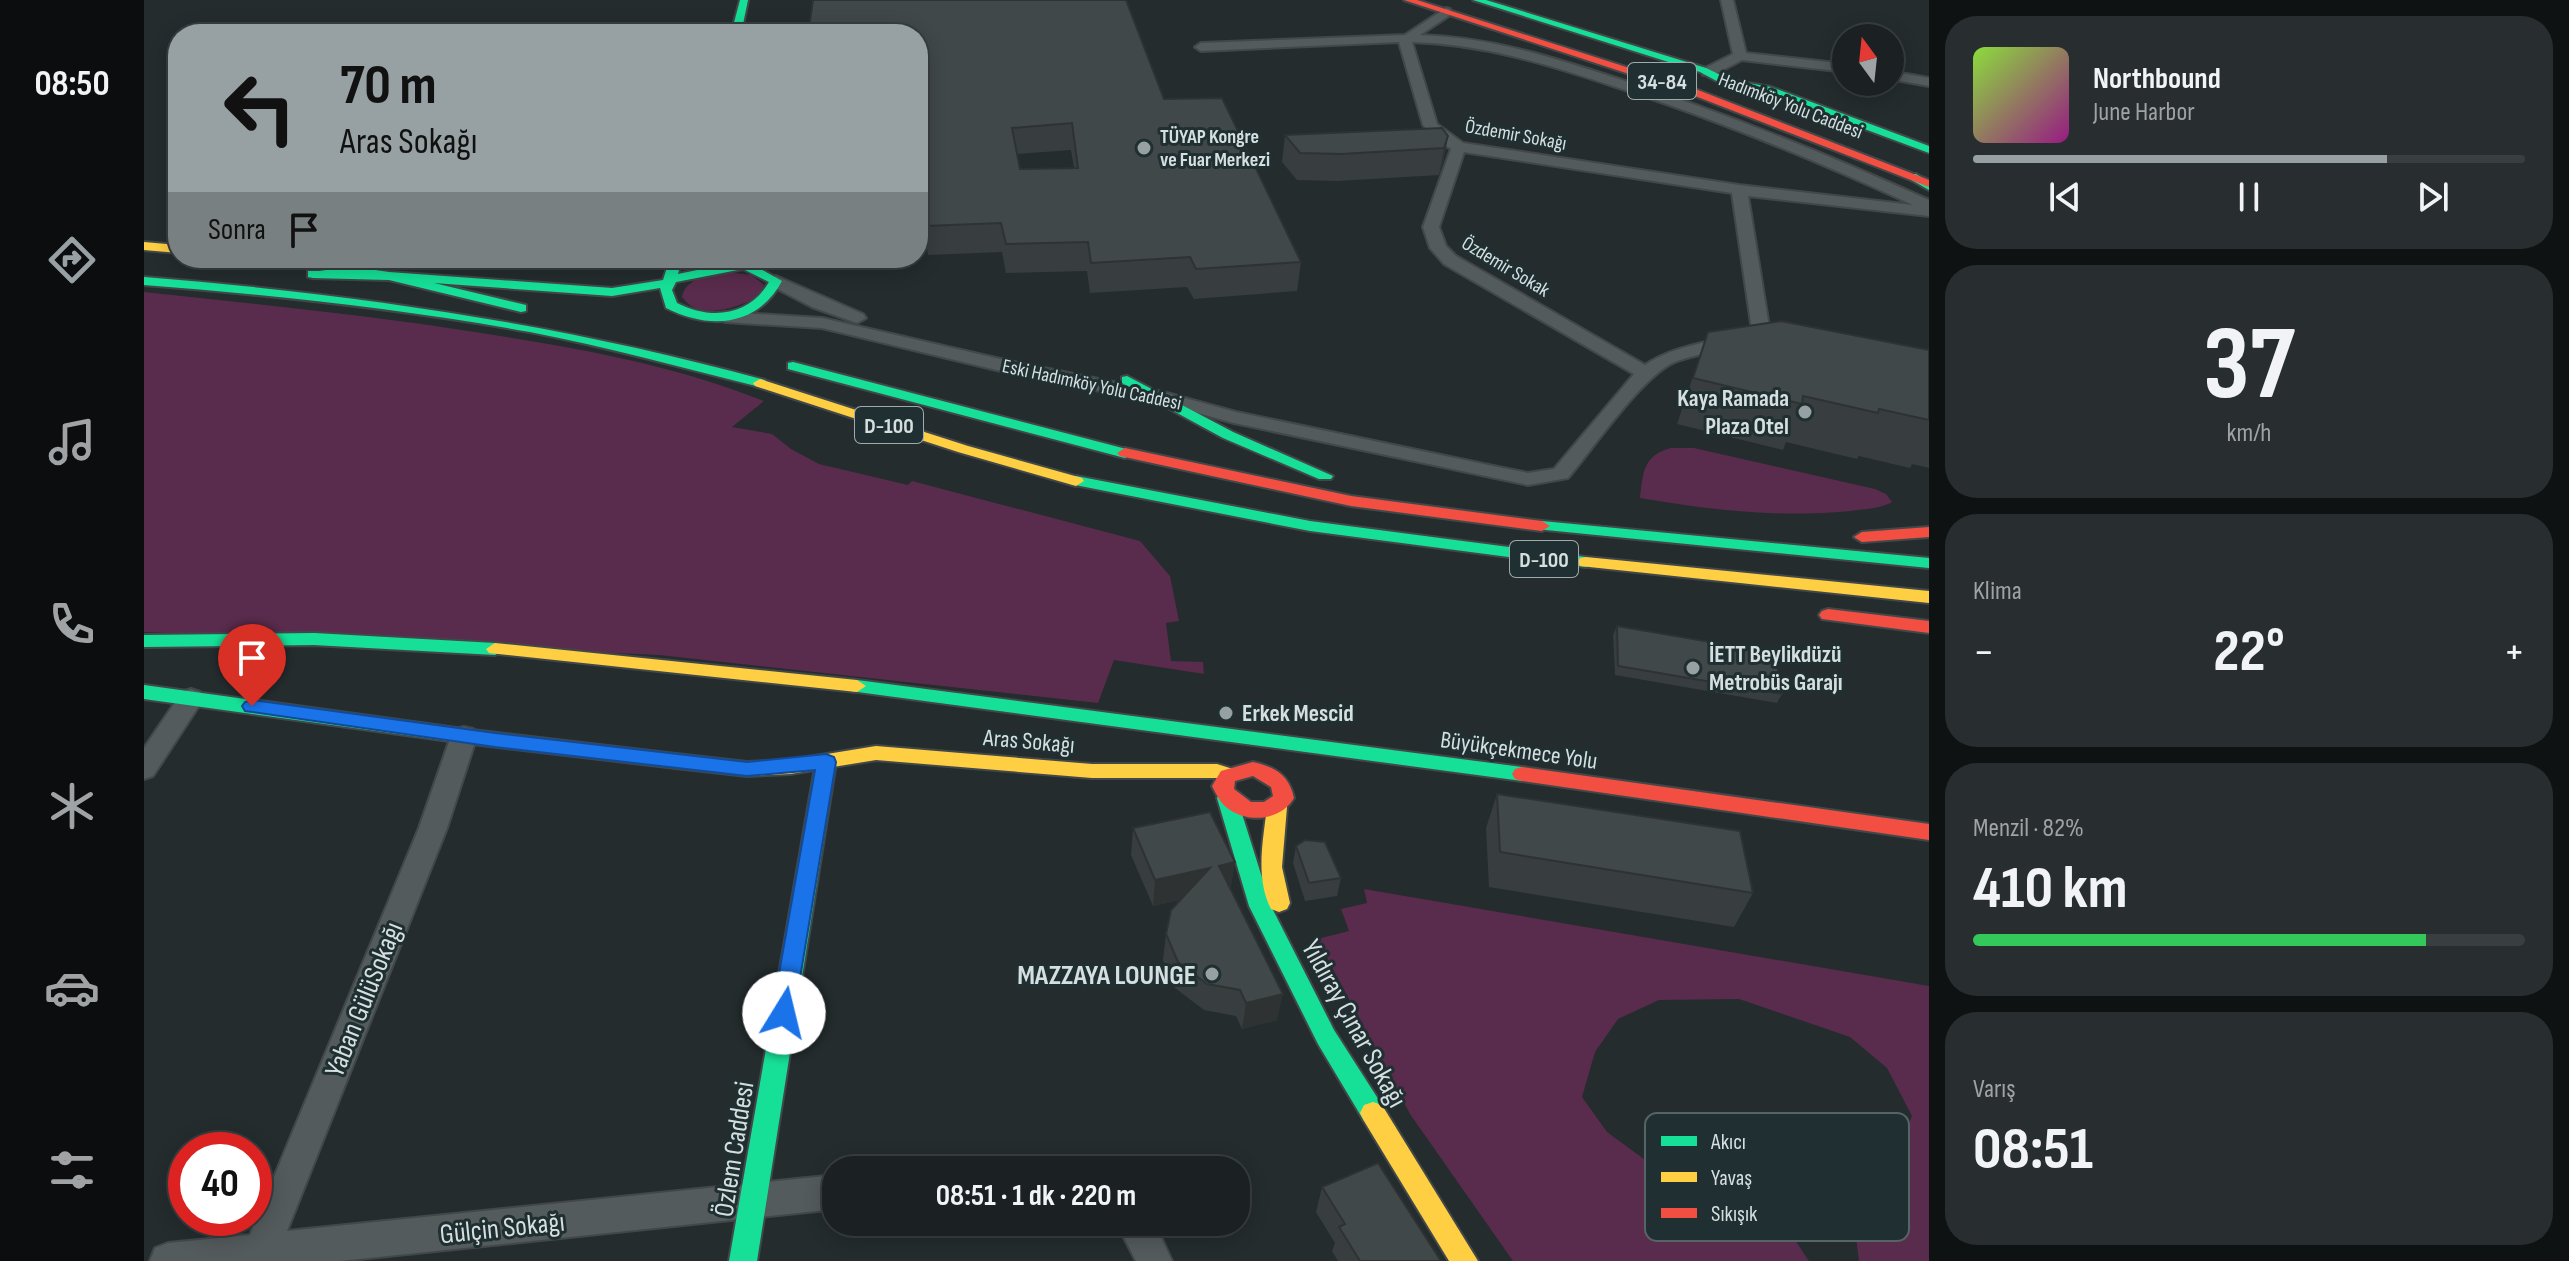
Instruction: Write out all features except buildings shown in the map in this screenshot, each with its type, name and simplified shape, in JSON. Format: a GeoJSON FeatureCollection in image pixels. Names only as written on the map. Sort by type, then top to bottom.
{"type":"FeatureCollection","features":[{"type":"Feature","properties":{"kind":"main road"},"geometry":{"type":"LineString","coordinates":[[738,24],[744,0]]}},
{"type":"Feature","properties":{"kind":"main road","name":"Hadımköy Yolu Caddesi"},"geometry":{"type":"LineString","coordinates":[[1408,0],[1440,6],[1661,71],[1753,103],[1925,180]]}},
{"type":"Feature","properties":{"kind":"main road"},"geometry":{"type":"LineString","coordinates":[[1477,0],[1719,78],[1767,89],[1929,150]]}},
{"type":"Feature","properties":{"kind":"main road","name":"Hadımköy Yolu Caddesi"},"geometry":{"type":"LineString","coordinates":[[1440,6],[1694,92],[1925,180]]}},
{"type":"Feature","properties":{"kind":"main road"},"geometry":{"type":"LineString","coordinates":[[1661,71],[1767,84],[1929,142]]}},
{"type":"Feature","properties":{"kind":"main road"},"geometry":{"type":"LineString","coordinates":[[1719,78],[1722,87],[1753,103]]}},
{"type":"Feature","properties":{"kind":"main road"},"geometry":{"type":"LineString","coordinates":[[144,246],[168,248]]}},
{"type":"Feature","properties":{"kind":"main road"},"geometry":{"type":"LineString","coordinates":[[144,265],[168,267]]}},
{"type":"Feature","properties":{"kind":"main road"},"geometry":{"type":"LineString","coordinates":[[182,268],[521,308]]}},
{"type":"Feature","properties":{"kind":"main road"},"geometry":{"type":"LineString","coordinates":[[334,268],[389,276],[547,313]]}},
{"type":"Feature","properties":{"kind":"main road"},"geometry":{"type":"LineString","coordinates":[[567,290],[631,281],[659,268]]}},
{"type":"Feature","properties":{"kind":"main road"},"geometry":{"type":"LineString","coordinates":[[670,281],[672,268]]}},
{"type":"Feature","properties":{"kind":"main road"},"geometry":{"type":"LineString","coordinates":[[244,273],[389,276],[612,292],[716,268]]}},
{"type":"Feature","properties":{"kind":"main road","name":"Eski Hadımköy Yolu Caddesi"},"geometry":{"type":"LineString","coordinates":[[750,268],[776,281]]}},
{"type":"Feature","properties":{"kind":"main road","name":"D-100"},"geometry":{"type":"LineString","coordinates":[[144,281],[370,305],[578,338],[739,376],[990,459],[1162,500],[1310,527],[1458,549],[1929,597]]}},
{"type":"Feature","properties":{"kind":"main road","name":"Eski Hadımköy Yolu Caddesi"},"geometry":{"type":"LineString","coordinates":[[670,281],[666,294],[678,311],[702,317],[725,317]]}},
{"type":"Feature","properties":{"kind":"main road"},"geometry":{"type":"LineString","coordinates":[[725,317],[747,313],[761,306],[775,292],[776,281]]}},
{"type":"Feature","properties":{"kind":"main road","name":"D-100"},"geometry":{"type":"LineString","coordinates":[[772,361],[1259,483],[1424,512],[1691,542],[1929,563]]}},
{"type":"Feature","properties":{"kind":"main road"},"geometry":{"type":"LineString","coordinates":[[1127,380],[1287,463],[1424,512]]}},
{"type":"Feature","properties":{"kind":"main road"},"geometry":{"type":"LineString","coordinates":[[1162,500],[1194,513],[1291,539],[1414,559]]}},
{"type":"Feature","properties":{"kind":"main road"},"geometry":{"type":"LineString","coordinates":[[1691,542],[1929,532]]}},
{"type":"Feature","properties":{"kind":"main road"},"geometry":{"type":"LineString","coordinates":[[1816,614],[1929,627]]}},
{"type":"Feature","properties":{"kind":"main road","name":"Büyükçekmece Yolu"},"geometry":{"type":"LineString","coordinates":[[144,641],[314,639],[525,651],[924,693],[1929,832]]}},
{"type":"Feature","properties":{"kind":"main road","name":"Aras Sokağı"},"geometry":{"type":"LineString","coordinates":[[144,692],[464,736],[747,769],[826,762],[840,757],[876,753],[1092,771],[1217,771],[1228,783]]}},
{"type":"Feature","properties":{"kind":"main road","name":"Yıldıray Çınar Sokağı"},"geometry":{"type":"LineString","coordinates":[[1202,732],[1218,747],[1237,832],[1260,906],[1326,1037],[1464,1261]]}},
{"type":"Feature","properties":{"kind":"main road","name":"Yıldıray Çınar Sokağı"},"geometry":{"type":"LineString","coordinates":[[1302,743],[1280,798],[1268,867],[1273,891],[1330,1009],[1450,1203]]}},
{"type":"Feature","properties":{"kind":"main road","name":"Özlem Caddesi"},"geometry":{"type":"LineString","coordinates":[[743,1261],[826,762]]}},
{"type":"Feature","properties":{"kind":"main road"},"geometry":{"type":"LineString","coordinates":[[1261,770],[1274,776],[1280,798],[1264,812],[1249,810],[1228,783],[1261,770]]}},
{"type":"Feature","properties":{"kind":"main road"},"geometry":{"type":"LineString","coordinates":[[1237,832],[1247,841],[1274,844]]}},
{"type":"Feature","properties":{"kind":"street"},"geometry":{"type":"LineString","coordinates":[[1727,0],[1740,56]]}},
{"type":"Feature","properties":{"kind":"street"},"geometry":{"type":"LineString","coordinates":[[1405,40],[1440,6]]}},
{"type":"Feature","properties":{"kind":"street"},"geometry":{"type":"LineString","coordinates":[[1201,47],[1405,40],[1457,41],[1499,48],[1665,97],[1866,176],[1925,204],[1929,210]]}},
{"type":"Feature","properties":{"kind":"street","name":"Özdemir Sokağı"},"geometry":{"type":"LineString","coordinates":[[1405,40],[1430,125],[1443,138],[1459,147],[1739,190],[1929,210]]}},
{"type":"Feature","properties":{"kind":"street"},"geometry":{"type":"LineString","coordinates":[[1719,78],[1740,56]]}},
{"type":"Feature","properties":{"kind":"street"},"geometry":{"type":"LineString","coordinates":[[1740,56],[1832,66]]}},
{"type":"Feature","properties":{"kind":"street"},"geometry":{"type":"LineString","coordinates":[[1904,78],[1929,82]]}},
{"type":"Feature","properties":{"kind":"street","name":"Özdemir Sokak"},"geometry":{"type":"LineString","coordinates":[[1459,147],[1431,227],[1438,248],[1450,260],[1645,373]]}},
{"type":"Feature","properties":{"kind":"street"},"geometry":{"type":"LineString","coordinates":[[1561,474],[1645,373],[1669,357],[1726,345],[1761,333],[1739,190]]}},
{"type":"Feature","properties":{"kind":"street","name":"Eski Hadımköy Yolu Caddesi"},"geometry":{"type":"LineString","coordinates":[[776,281],[818,303],[880,326],[1012,363],[1127,380],[1307,416],[1525,461],[1561,474]]}},
{"type":"Feature","properties":{"kind":"street","name":"Eski Hadımköy Yolu Caddesi"},"geometry":{"type":"LineString","coordinates":[[725,317],[822,323],[1012,363],[1283,428],[1528,479],[1561,474]]}},
{"type":"Feature","properties":{"kind":"street"},"geometry":{"type":"LineString","coordinates":[[1283,428],[1295,425],[1307,416]]}},
{"type":"Feature","properties":{"kind":"street"},"geometry":{"type":"LineString","coordinates":[[144,769],[191,698]]}},
{"type":"Feature","properties":{"kind":"street","name":"Yaban GülüSokağı"},"geometry":{"type":"LineString","coordinates":[[259,1257],[433,828],[464,736]]}},
{"type":"Feature","properties":{"kind":"street","name":"Gülçin Sokağı"},"geometry":{"type":"LineString","coordinates":[[168,1261],[259,1257],[822,1194]]}},
{"type":"Feature","properties":{"kind":"street"},"geometry":{"type":"LineString","coordinates":[[1142,1236],[1154,1261]]}},
{"type":"Feature","properties":{"kind":"shaded area"},"geometry":{"type":"Polygon","coordinates":[[[726,272],[751,275],[764,285],[760,297],[730,308],[709,311],[690,305],[682,297],[693,281],[726,272]]]}},
{"type":"Feature","properties":{"kind":"shaded area"},"geometry":{"type":"Polygon","coordinates":[[[144,292],[351,315],[512,338],[622,358],[729,388],[764,401],[732,427],[772,434],[791,449],[819,464],[908,485],[912,481],[1140,541],[1170,576],[1179,621],[1166,623],[1171,661],[1203,662],[1204,674],[1114,660],[1098,703],[659,655],[144,632],[144,292]]]}},
{"type":"Feature","properties":{"kind":"shaded area"},"geometry":{"type":"Polygon","coordinates":[[[1671,448],[1694,448],[1875,489],[1886,494],[1892,502],[1866,509],[1797,514],[1718,509],[1640,498],[1646,466],[1655,455],[1671,448]]]}},
{"type":"Feature","properties":{"kind":"shaded area"},"geometry":{"type":"Polygon","coordinates":[[[1364,889],[1929,986],[1929,1261],[1859,1261],[1856,1241],[1909,1241],[1909,1123],[1912,1116],[1887,1068],[1850,1037],[1739,999],[1659,1000],[1618,1019],[1595,1052],[1582,1097],[1607,1132],[1645,1160],[1645,1241],[1796,1241],[1809,1261],[1513,1261],[1410,1114],[1317,939],[1349,931],[1341,909],[1367,903],[1364,889]]]}},
{"type":"Feature","properties":{"kind":"traffic: fast"},"geometry":{"type":"LineString","coordinates":[[738,24],[744,0]]}},
{"type":"Feature","properties":{"kind":"traffic: fast"},"geometry":{"type":"LineString","coordinates":[[1477,0],[1703,70],[1728,83],[1767,89],[1929,150]]}},
{"type":"Feature","properties":{"kind":"traffic: fast"},"geometry":{"type":"LineString","coordinates":[[1912,176],[1929,187]]}},
{"type":"Feature","properties":{"kind":"traffic: fast"},"geometry":{"type":"LineString","coordinates":[[334,268],[389,276],[521,308]]}},
{"type":"Feature","properties":{"kind":"traffic: fast"},"geometry":{"type":"LineString","coordinates":[[673,268],[666,290],[671,305],[685,312],[715,318],[745,312],[758,305],[768,294],[776,281],[751,268]]}},
{"type":"Feature","properties":{"kind":"traffic: fast"},"geometry":{"type":"LineString","coordinates":[[671,279],[716,268]]}},
{"type":"Feature","properties":{"kind":"traffic: fast"},"geometry":{"type":"LineString","coordinates":[[313,274],[389,276],[612,292],[670,283]]}},
{"type":"Feature","properties":{"kind":"traffic: fast"},"geometry":{"type":"LineString","coordinates":[[144,281],[300,295],[455,316],[608,344],[760,383]]}},
{"type":"Feature","properties":{"kind":"traffic: fast"},"geometry":{"type":"LineString","coordinates":[[793,366],[1125,453]]}},
{"type":"Feature","properties":{"kind":"traffic: fast"},"geometry":{"type":"LineString","coordinates":[[1127,380],[1228,435],[1325,476]]}},
{"type":"Feature","properties":{"kind":"traffic: fast"},"geometry":{"type":"LineString","coordinates":[[1076,481],[1310,526],[1586,562]]}},
{"type":"Feature","properties":{"kind":"traffic: fast"},"geometry":{"type":"LineString","coordinates":[[1542,526],[1929,563]]}},
{"type":"Feature","properties":{"kind":"traffic: fast"},"geometry":{"type":"LineString","coordinates":[[144,641],[314,639],[495,649]]}},
{"type":"Feature","properties":{"kind":"traffic: fast"},"geometry":{"type":"LineString","coordinates":[[857,686],[1522,774]]}},
{"type":"Feature","properties":{"kind":"traffic: fast"},"geometry":{"type":"LineString","coordinates":[[144,692],[464,736],[676,761]]}},
{"type":"Feature","properties":{"kind":"traffic: fast"},"geometry":{"type":"LineString","coordinates":[[743,1261],[826,762]]}},
{"type":"Feature","properties":{"kind":"traffic: fast"},"geometry":{"type":"LineString","coordinates":[[1227,798],[1260,906],[1326,1037],[1373,1113]]}},
{"type":"Feature","properties":{"kind":"traffic: slow"},"geometry":{"type":"LineString","coordinates":[[144,246],[168,248]]}},
{"type":"Feature","properties":{"kind":"traffic: slow"},"geometry":{"type":"LineString","coordinates":[[760,383],[963,449],[1076,481]]}},
{"type":"Feature","properties":{"kind":"traffic: slow"},"geometry":{"type":"LineString","coordinates":[[1586,562],[1929,597]]}},
{"type":"Feature","properties":{"kind":"traffic: slow"},"geometry":{"type":"LineString","coordinates":[[495,649],[857,686]]}},
{"type":"Feature","properties":{"kind":"traffic: slow"},"geometry":{"type":"LineString","coordinates":[[676,761],[747,769],[790,767],[876,753],[1092,771],[1217,771],[1229,775]]}},
{"type":"Feature","properties":{"kind":"traffic: slow"},"geometry":{"type":"LineString","coordinates":[[1277,807],[1271,867],[1279,903]]}},
{"type":"Feature","properties":{"kind":"traffic: slow"},"geometry":{"type":"LineString","coordinates":[[1373,1113],[1464,1261]]}},
{"type":"Feature","properties":{"kind":"traffic: jam"},"geometry":{"type":"LineString","coordinates":[[1408,0],[1694,92],[1929,184]]}},
{"type":"Feature","properties":{"kind":"traffic: jam"},"geometry":{"type":"LineString","coordinates":[[1125,453],[1351,501],[1542,526]]}},
{"type":"Feature","properties":{"kind":"traffic: jam"},"geometry":{"type":"LineString","coordinates":[[1862,537],[1929,532]]}},
{"type":"Feature","properties":{"kind":"traffic: jam"},"geometry":{"type":"LineString","coordinates":[[1828,615],[1929,627]]}},
{"type":"Feature","properties":{"kind":"traffic: jam"},"geometry":{"type":"LineString","coordinates":[[1253,769],[1270,774],[1278,781],[1284,798],[1276,805],[1268,809],[1250,810],[1233,802],[1227,795],[1222,786],[1228,776],[1253,769]]}},
{"type":"Feature","properties":{"kind":"traffic: jam"},"geometry":{"type":"LineString","coordinates":[[1522,774],[1929,832]]}},
{"type":"Feature","properties":{"kind":"place","name":"TÜYAP Kongre ve Fuar Merkezi"},"geometry":{"type":"Point","coordinates":[1144,148]}},
{"type":"Feature","properties":{"kind":"place","name":"Kaya Ramada Plaza Otel"},"geometry":{"type":"Point","coordinates":[1805,412]}},
{"type":"Feature","properties":{"kind":"place","name":"İETT Beylikdüzü Metrobüs Garajı"},"geometry":{"type":"Point","coordinates":[1693,668]}},
{"type":"Feature","properties":{"kind":"place","name":"Erkek Mescid"},"geometry":{"type":"Point","coordinates":[1226,713]}},
{"type":"Feature","properties":{"kind":"place","name":"MAZZAYA LOUNGE"},"geometry":{"type":"Point","coordinates":[1212,974]}},
{"type":"Feature","properties":{"kind":"route"},"geometry":{"type":"LineString","coordinates":[[252,706],[495,740],[747,769],[826,762],[784,1013]]}}]}
